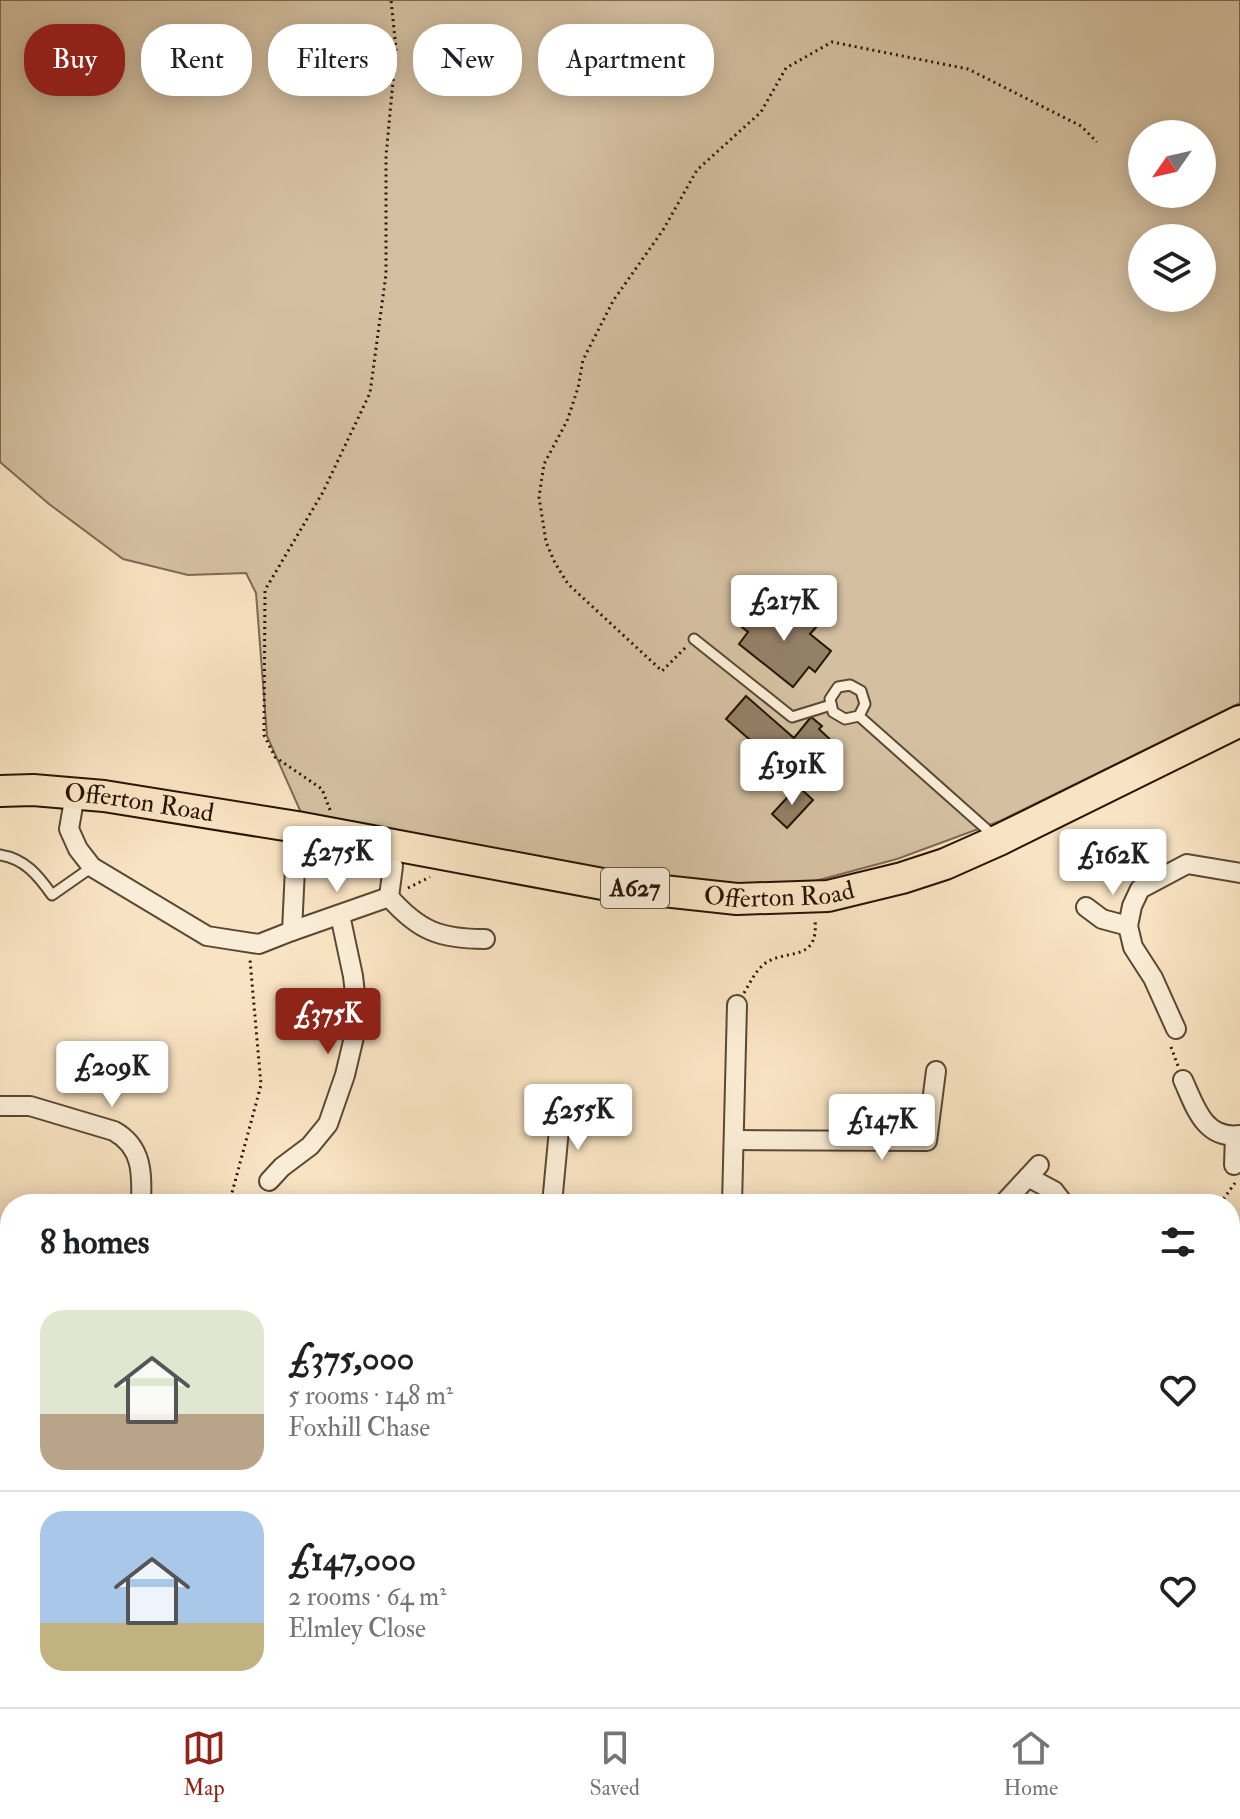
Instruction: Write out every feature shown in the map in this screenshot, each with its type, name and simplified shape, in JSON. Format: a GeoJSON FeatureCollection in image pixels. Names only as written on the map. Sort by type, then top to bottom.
{"type":"FeatureCollection","features":[{"type":"Feature","properties":{"kind":"main road","name":"Offerton Road"},"geometry":{"type":"LineString","coordinates":[[0,791],[33,790],[104,796],[297,827],[608,885],[737,899],[828,896],[945,864],[1240,721]]}},
{"type":"Feature","properties":{"kind":"street"},"geometry":{"type":"LineString","coordinates":[[75,794],[69,829],[78,849],[92,867],[207,936],[259,944],[389,897]]}},
{"type":"Feature","properties":{"kind":"street"},"geometry":{"type":"LineString","coordinates":[[292,931],[297,827]]}},
{"type":"Feature","properties":{"kind":"street"},"geometry":{"type":"LineString","coordinates":[[1176,1029],[1153,978],[1133,947],[1128,926],[1140,889],[1187,864],[1240,873]]}},
{"type":"Feature","properties":{"kind":"street"},"geometry":{"type":"LineString","coordinates":[[393,866],[389,897],[407,917],[430,933],[458,939],[485,939]]}},
{"type":"Feature","properties":{"kind":"street"},"geometry":{"type":"LineString","coordinates":[[1086,907],[1102,919],[1128,926]]}},
{"type":"Feature","properties":{"kind":"street"},"geometry":{"type":"LineString","coordinates":[[269,1181],[310,1146],[328,1124],[345,1075],[358,1020],[353,976],[340,915]]}},
{"type":"Feature","properties":{"kind":"street"},"geometry":{"type":"LineString","coordinates":[[732,1194],[737,1005]]}},
{"type":"Feature","properties":{"kind":"street"},"geometry":{"type":"LineString","coordinates":[[735,1140],[927,1141],[936,1071]]}},
{"type":"Feature","properties":{"kind":"street"},"geometry":{"type":"LineString","coordinates":[[1183,1080],[1203,1122],[1218,1132],[1237,1135],[1234,1165]]}},
{"type":"Feature","properties":{"kind":"street"},"geometry":{"type":"LineString","coordinates":[[553,1194],[562,1097]]}},
{"type":"Feature","properties":{"kind":"street"},"geometry":{"type":"LineString","coordinates":[[0,1106],[30,1106],[124,1137],[141,1164],[141,1194]]}},
{"type":"Feature","properties":{"kind":"street"},"geometry":{"type":"LineString","coordinates":[[1012,1194],[1034,1171],[1056,1194]]}},
{"type":"Feature","properties":{"kind":"lane"},"geometry":{"type":"LineString","coordinates":[[694,639],[792,717],[831,705]]}},
{"type":"Feature","properties":{"kind":"lane"},"geometry":{"type":"LineString","coordinates":[[850,685],[861,691],[865,704],[859,716],[845,719],[833,712],[830,699],[838,687],[850,685]]}},
{"type":"Feature","properties":{"kind":"lane"},"geometry":{"type":"LineString","coordinates":[[859,716],[999,840]]}},
{"type":"Feature","properties":{"kind":"lane"},"geometry":{"type":"LineString","coordinates":[[0,855],[16,858],[39,876],[52,895],[92,867]]}},
{"type":"Feature","properties":{"kind":"path"},"geometry":{"type":"LineString","coordinates":[[339,835],[322,789],[275,757],[264,735],[265,590],[323,492],[370,393],[386,274],[386,156],[396,49],[391,0]]}},
{"type":"Feature","properties":{"kind":"path"},"geometry":{"type":"LineString","coordinates":[[694,639],[662,671],[644,656],[568,584],[546,542],[539,497],[544,464],[567,421],[583,360],[613,301],[663,230],[697,170],[761,112],[786,68],[832,42],[968,69],[1081,126],[1097,142]]}},
{"type":"Feature","properties":{"kind":"path"},"geometry":{"type":"LineString","coordinates":[[389,897],[466,859]]}},
{"type":"Feature","properties":{"kind":"path"},"geometry":{"type":"LineString","coordinates":[[737,1005],[764,965],[777,957],[804,952],[813,942],[816,927],[813,896]]}},
{"type":"Feature","properties":{"kind":"path"},"geometry":{"type":"LineString","coordinates":[[232,1194],[261,1085],[248,943]]}},
{"type":"Feature","properties":{"kind":"path"},"geometry":{"type":"LineString","coordinates":[[1176,1029],[1169,1041],[1183,1080]]}},
{"type":"Feature","properties":{"kind":"path"},"geometry":{"type":"LineString","coordinates":[[1227,1194],[1238,1178],[1234,1165]]}},
{"type":"Feature","properties":{"kind":"shaded area"},"geometry":{"type":"Polygon","coordinates":[[[0,0],[1240,0],[1240,703],[1000,821],[897,859],[815,881],[734,889],[503,856],[303,817],[267,736],[256,593],[246,573],[188,575],[123,559],[49,504],[0,462],[0,0]]]}},
{"type":"Feature","properties":{"kind":"building"},"geometry":{"type":"Polygon","coordinates":[[[773,601],[796,619],[802,612],[818,625],[810,634],[831,651],[815,672],[809,667],[793,687],[739,644],[748,632],[738,624],[744,617],[754,625],[773,601]]]}},
{"type":"Feature","properties":{"kind":"building"},"geometry":{"type":"Polygon","coordinates":[[[746,696],[794,738],[811,717],[822,726],[819,729],[836,745],[828,754],[823,750],[818,755],[836,771],[825,784],[806,768],[796,780],[726,719],[746,696]]]}},
{"type":"Feature","properties":{"kind":"building"},"geometry":{"type":"Polygon","coordinates":[[[798,786],[813,800],[787,828],[772,814],[798,786]]]}}]}
